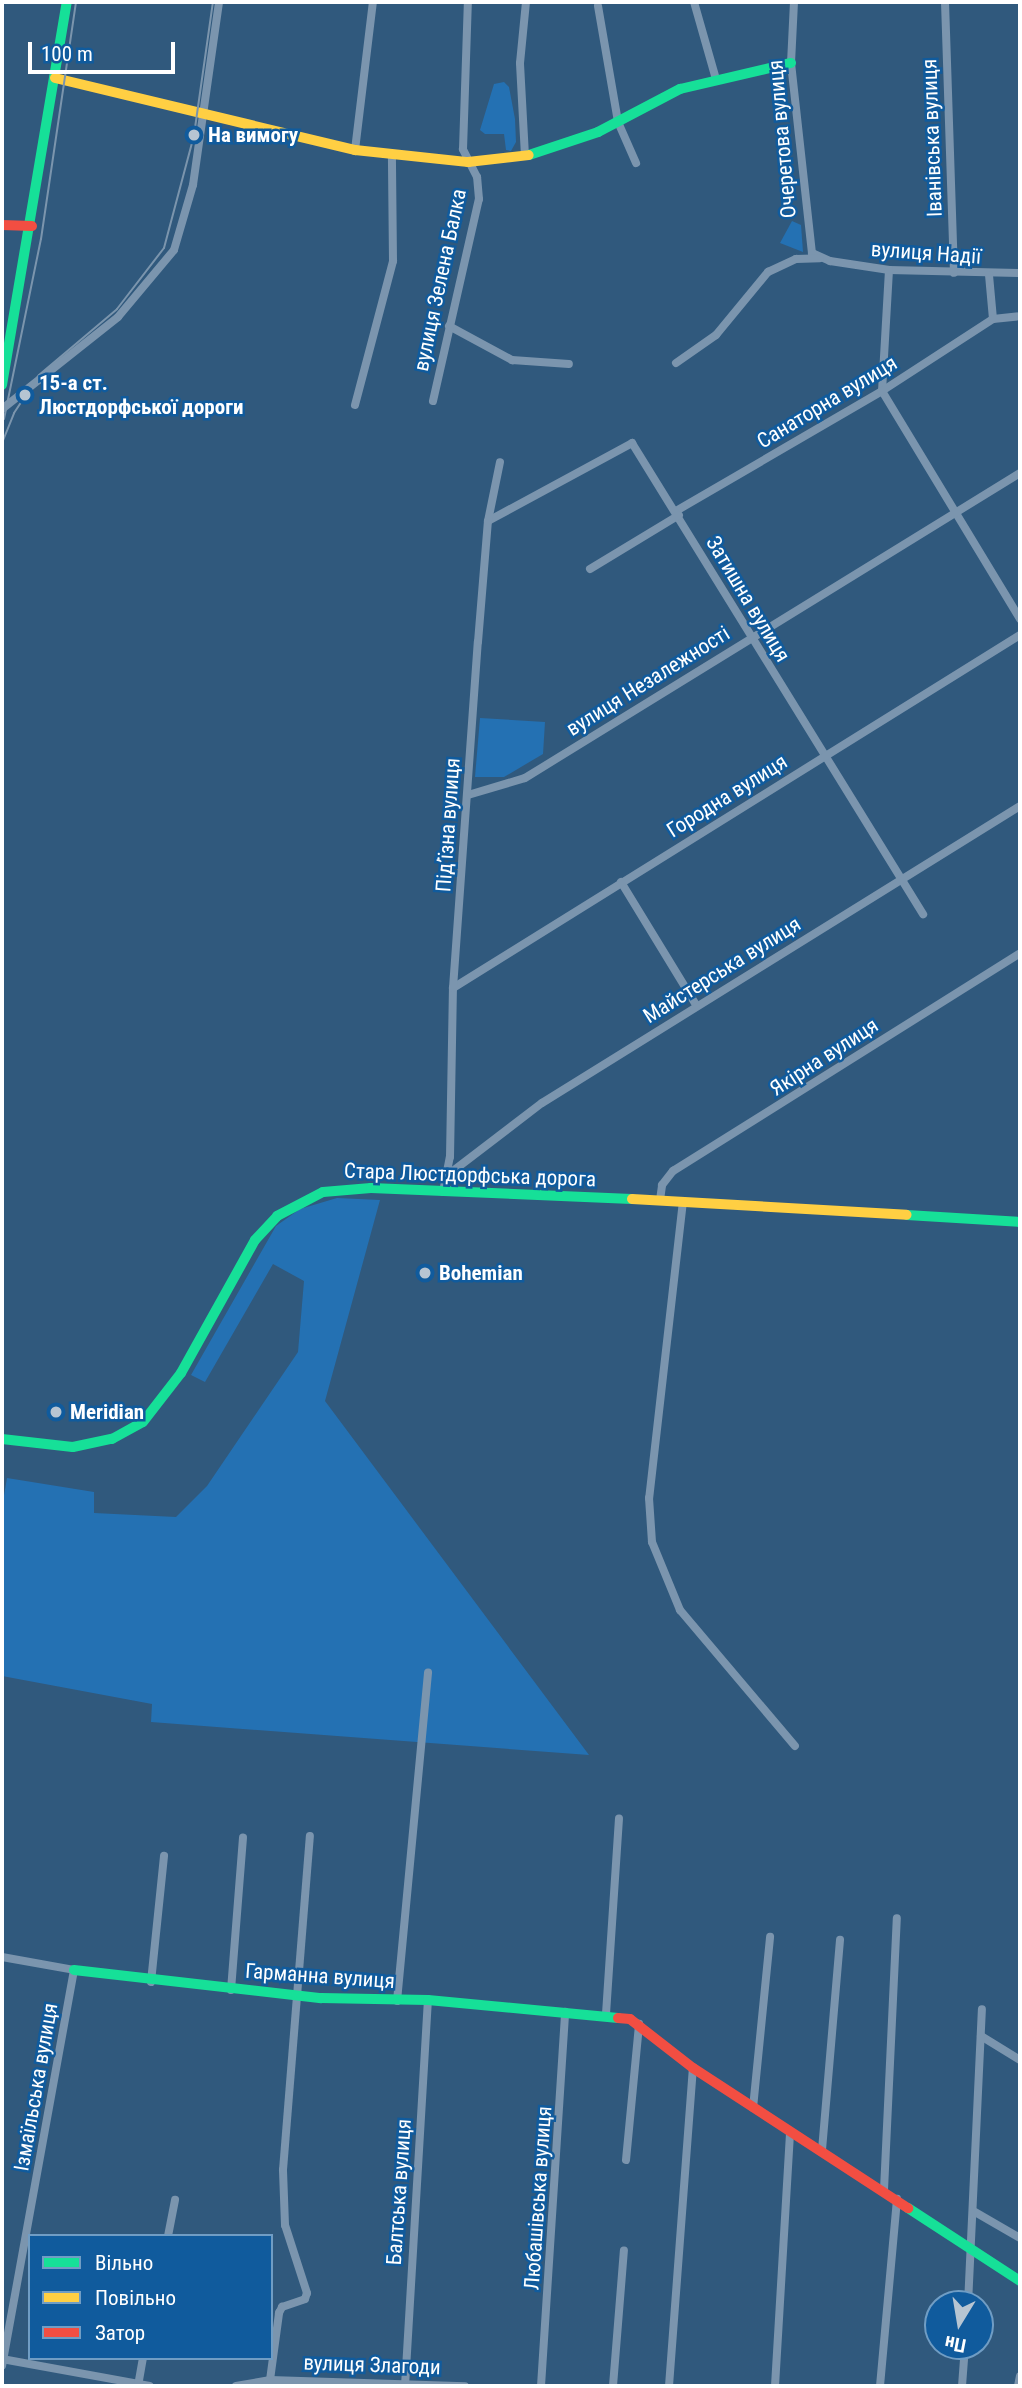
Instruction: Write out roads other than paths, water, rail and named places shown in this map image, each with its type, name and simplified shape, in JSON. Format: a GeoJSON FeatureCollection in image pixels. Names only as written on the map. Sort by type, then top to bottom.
{"type":"FeatureCollection","features":[{"type":"Feature","properties":{"kind":"street"},"geometry":{"type":"LineString","coordinates":[[2,385],[32,226],[67,2]]}},
{"type":"Feature","properties":{"kind":"street"},"geometry":{"type":"LineString","coordinates":[[2,409],[118,317],[159,274],[185,221],[219,2]]}},
{"type":"Feature","properties":{"kind":"street"},"geometry":{"type":"LineString","coordinates":[[355,150],[373,2]]}},
{"type":"Feature","properties":{"kind":"street","name":"вулиця Зелена Балка"},"geometry":{"type":"LineString","coordinates":[[433,401],[479,199],[477,177],[468,162],[463,143],[468,2]]}},
{"type":"Feature","properties":{"kind":"street"},"geometry":{"type":"LineString","coordinates":[[525,156],[520,63],[526,2]]}},
{"type":"Feature","properties":{"kind":"street"},"geometry":{"type":"LineString","coordinates":[[695,2],[716,79]]}},
{"type":"Feature","properties":{"kind":"street","name":"Очеретова вулиця"},"geometry":{"type":"LineString","coordinates":[[794,2],[791,63],[808,243],[820,258]]}},
{"type":"Feature","properties":{"kind":"street","name":"Іванівська вулиця"},"geometry":{"type":"LineString","coordinates":[[945,2],[954,273]]}},
{"type":"Feature","properties":{"kind":"street"},"geometry":{"type":"LineString","coordinates":[[598,6],[618,122],[636,163]]}},
{"type":"Feature","properties":{"kind":"street"},"geometry":{"type":"LineString","coordinates":[[55,78],[203,117],[355,150],[392,157],[468,162],[525,156],[618,122],[663,96],[716,79],[791,63]]}},
{"type":"Feature","properties":{"kind":"street"},"geometry":{"type":"LineString","coordinates":[[355,405],[393,261],[392,157]]}},
{"type":"Feature","properties":{"kind":"street"},"geometry":{"type":"LineString","coordinates":[[2,225],[32,226]]}},
{"type":"Feature","properties":{"kind":"street"},"geometry":{"type":"LineString","coordinates":[[676,363],[727,324],[768,272],[796,259],[820,258]]}},
{"type":"Feature","properties":{"kind":"street","name":"вулиця Надії"},"geometry":{"type":"LineString","coordinates":[[820,258],[889,270],[989,275],[1020,273]]}},
{"type":"Feature","properties":{"kind":"street"},"geometry":{"type":"LineString","coordinates":[[889,270],[882,391],[1020,618]]}},
{"type":"Feature","properties":{"kind":"street"},"geometry":{"type":"LineString","coordinates":[[989,275],[992,319],[1020,316]]}},
{"type":"Feature","properties":{"kind":"street","name":"Санаторна вулиця"},"geometry":{"type":"LineString","coordinates":[[590,569],[882,391],[992,319]]}},
{"type":"Feature","properties":{"kind":"street"},"geometry":{"type":"LineString","coordinates":[[449,326],[512,360],[569,364]]}},
{"type":"Feature","properties":{"kind":"street","name":"Затишна вулиця"},"geometry":{"type":"LineString","coordinates":[[488,521],[630,442],[678,513],[822,757],[904,880],[923,914]]}},
{"type":"Feature","properties":{"kind":"street","name":"Підʼїзна вулиця"},"geometry":{"type":"LineString","coordinates":[[443,1192],[449,1174],[453,988],[488,521],[500,462]]}},
{"type":"Feature","properties":{"kind":"street","name":"вулиця Незалежності"},"geometry":{"type":"LineString","coordinates":[[468,795],[526,778],[1020,473]]}},
{"type":"Feature","properties":{"kind":"street","name":"Городна вулиця"},"geometry":{"type":"LineString","coordinates":[[453,988],[1020,635]]}},
{"type":"Feature","properties":{"kind":"street","name":"Майстерська вулиця"},"geometry":{"type":"LineString","coordinates":[[449,1174],[542,1103],[1020,806]]}},
{"type":"Feature","properties":{"kind":"street"},"geometry":{"type":"LineString","coordinates":[[621,882],[696,1005]]}},
{"type":"Feature","properties":{"kind":"street","name":"Якірна вулиця"},"geometry":{"type":"LineString","coordinates":[[660,1200],[663,1185],[673,1171],[1020,953]]}},
{"type":"Feature","properties":{"kind":"street","name":"Стара Люстдорфська дорога"},"geometry":{"type":"LineString","coordinates":[[2,1439],[73,1447],[111,1439],[143,1422],[181,1373],[255,1240],[277,1216],[299,1201],[354,1188],[683,1201],[1020,1223]]}},
{"type":"Feature","properties":{"kind":"street"},"geometry":{"type":"LineString","coordinates":[[683,1201],[649,1497],[652,1542],[680,1611],[795,1746]]}},
{"type":"Feature","properties":{"kind":"street"},"geometry":{"type":"LineString","coordinates":[[397,2001],[428,1672]]}},
{"type":"Feature","properties":{"kind":"street"},"geometry":{"type":"LineString","coordinates":[[607,2014],[620,1818]]}},
{"type":"Feature","properties":{"kind":"street"},"geometry":{"type":"LineString","coordinates":[[273,2358],[282,2307],[305,2299],[307,2293],[285,2225],[284,2197],[310,1836]]}},
{"type":"Feature","properties":{"kind":"street"},"geometry":{"type":"LineString","coordinates":[[231,1990],[243,1837]]}},
{"type":"Feature","properties":{"kind":"street"},"geometry":{"type":"LineString","coordinates":[[151,1982],[164,1856]]}},
{"type":"Feature","properties":{"kind":"street"},"geometry":{"type":"LineString","coordinates":[[884,2190],[897,1918]]}},
{"type":"Feature","properties":{"kind":"street"},"geometry":{"type":"LineString","coordinates":[[753,2108],[770,1937]]}},
{"type":"Feature","properties":{"kind":"street"},"geometry":{"type":"LineString","coordinates":[[822,2150],[840,1940]]}},
{"type":"Feature","properties":{"kind":"street"},"geometry":{"type":"LineString","coordinates":[[2,1957],[74,1970]]}},
{"type":"Feature","properties":{"kind":"street","name":"Гарманна вулиця"},"geometry":{"type":"LineString","coordinates":[[74,1970],[151,1982],[299,1996],[428,2000],[607,2014],[639,2024]]}},
{"type":"Feature","properties":{"kind":"street","name":"Ізмаїльська вулиця"},"geometry":{"type":"LineString","coordinates":[[2,2361],[74,1970]]}},
{"type":"Feature","properties":{"kind":"street","name":"Балтська вулиця"},"geometry":{"type":"LineString","coordinates":[[405,2384],[428,2000]]}},
{"type":"Feature","properties":{"kind":"street"},"geometry":{"type":"LineString","coordinates":[[969,2290],[975,2212],[982,2009]]}},
{"type":"Feature","properties":{"kind":"street","name":"Любашівська вулиця"},"geometry":{"type":"LineString","coordinates":[[541,2386],[565,2012]]}},
{"type":"Feature","properties":{"kind":"street"},"geometry":{"type":"LineString","coordinates":[[639,2024],[693,2068],[972,2245],[1020,2281]]}},
{"type":"Feature","properties":{"kind":"street"},"geometry":{"type":"LineString","coordinates":[[626,2160],[639,2024]]}},
{"type":"Feature","properties":{"kind":"street"},"geometry":{"type":"LineString","coordinates":[[981,2036],[1020,2060]]}},
{"type":"Feature","properties":{"kind":"street"},"geometry":{"type":"LineString","coordinates":[[669,2386],[693,2068]]}},
{"type":"Feature","properties":{"kind":"street"},"geometry":{"type":"LineString","coordinates":[[775,2386],[790,2132]]}},
{"type":"Feature","properties":{"kind":"street"},"geometry":{"type":"LineString","coordinates":[[880,2386],[897,2199]]}},
{"type":"Feature","properties":{"kind":"street"},"geometry":{"type":"LineString","coordinates":[[168,2234],[175,2200]]}},
{"type":"Feature","properties":{"kind":"street"},"geometry":{"type":"LineString","coordinates":[[975,2212],[1020,2238]]}},
{"type":"Feature","properties":{"kind":"street"},"geometry":{"type":"LineString","coordinates":[[613,2386],[624,2250]]}},
{"type":"Feature","properties":{"kind":"street"},"geometry":{"type":"LineString","coordinates":[[138,2386],[143,2360]]}},
{"type":"Feature","properties":{"kind":"street"},"geometry":{"type":"LineString","coordinates":[[270,2380],[273,2360]]}},
{"type":"Feature","properties":{"kind":"street"},"geometry":{"type":"LineString","coordinates":[[962,2386],[964,2360]]}},
{"type":"Feature","properties":{"kind":"street"},"geometry":{"type":"LineString","coordinates":[[2,2361],[150,2386]]}},
{"type":"Feature","properties":{"kind":"street"},"geometry":{"type":"LineString","coordinates":[[1018,2386],[1020,2376]]}},
{"type":"Feature","properties":{"kind":"street","name":"вулиця Злагоди"},"geometry":{"type":"LineString","coordinates":[[236,2386],[270,2380],[465,2386]]}},
{"type":"Feature","properties":{"kind":"tram line"},"geometry":{"type":"LineString","coordinates":[[4,419],[41,239],[76,2]]}},
{"type":"Feature","properties":{"kind":"tram line"},"geometry":{"type":"LineString","coordinates":[[2,443],[14,413],[39,375],[117,309],[164,248],[194,135],[213,2]]}},
{"type":"Feature","properties":{"kind":"place","name":"На вимогу"},"geometry":{"type":"Point","coordinates":[194,135]}},
{"type":"Feature","properties":{"kind":"place","name":"15-а ст. Люстдорфської дороги"},"geometry":{"type":"Point","coordinates":[25,395]}},
{"type":"Feature","properties":{"kind":"place","name":"Bohemian"},"geometry":{"type":"Point","coordinates":[425,1273]}},
{"type":"Feature","properties":{"kind":"place","name":"Meridian"},"geometry":{"type":"Point","coordinates":[56,1412]}}]}
